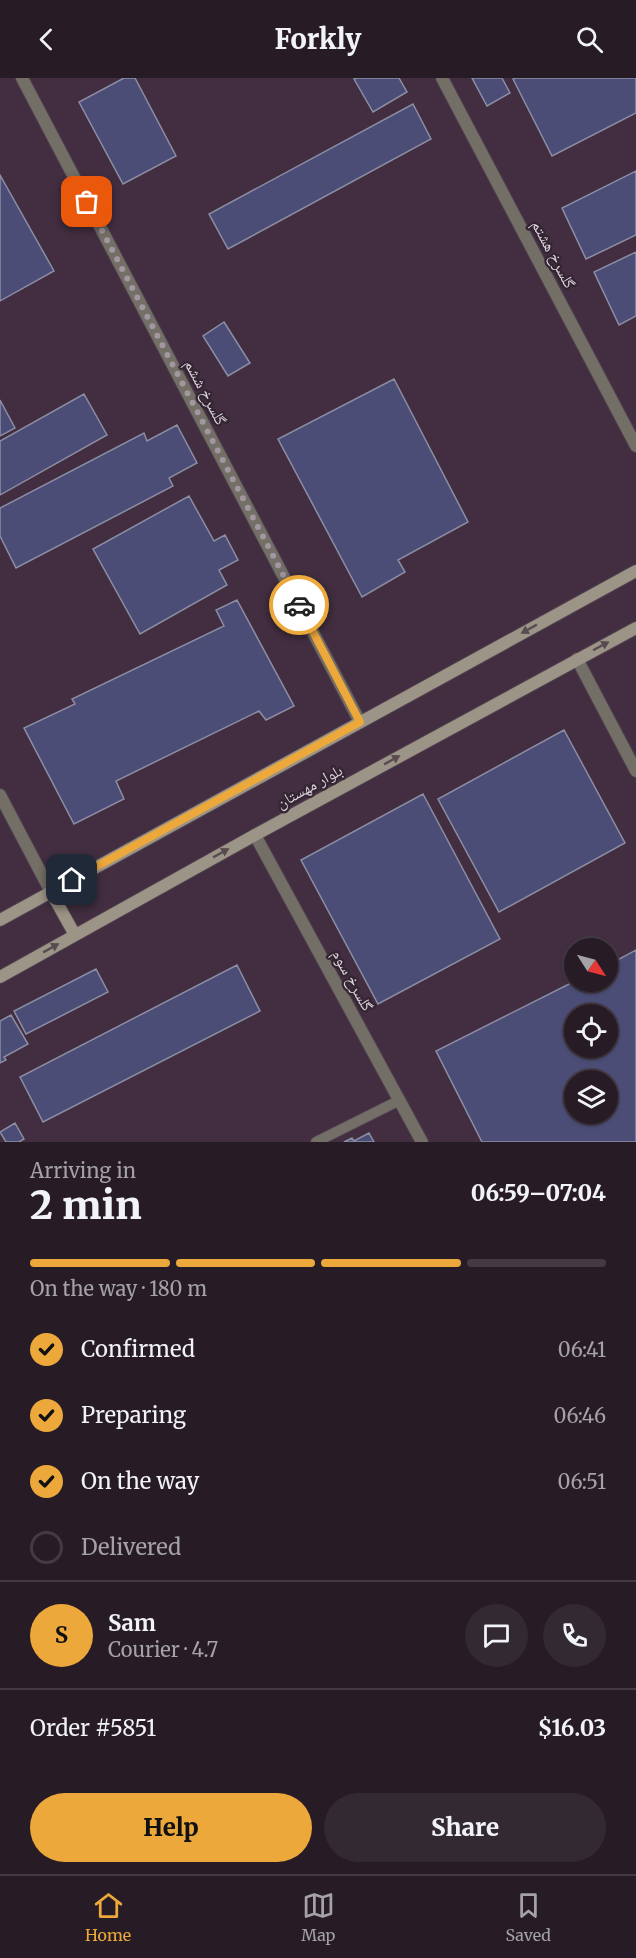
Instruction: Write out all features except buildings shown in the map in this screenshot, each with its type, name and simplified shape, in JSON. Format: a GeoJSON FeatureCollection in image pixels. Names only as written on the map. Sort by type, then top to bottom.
{"type":"FeatureCollection","features":[{"type":"Feature","properties":{"kind":"street","name":"گلسرخ ششم"},"geometry":{"type":"LineString","coordinates":[[22,78],[360,722]]}},
{"type":"Feature","properties":{"kind":"street","name":"گلسرخ هشتم"},"geometry":{"type":"LineString","coordinates":[[442,78],[636,446]]}},
{"type":"Feature","properties":{"kind":"street","name":"بلوار مهستان"},"geometry":{"type":"LineString","coordinates":[[0,920],[636,571]]}},
{"type":"Feature","properties":{"kind":"street","name":"بلوار مهستان"},"geometry":{"type":"LineString","coordinates":[[0,977],[255,835],[636,628]]}},
{"type":"Feature","properties":{"kind":"street"},"geometry":{"type":"LineString","coordinates":[[577,659],[636,771]]}},
{"type":"Feature","properties":{"kind":"street"},"geometry":{"type":"LineString","coordinates":[[0,795],[75,935]]}},
{"type":"Feature","properties":{"kind":"street","name":"گلسرخ سوم"},"geometry":{"type":"LineString","coordinates":[[255,835],[422,1142]]}},
{"type":"Feature","properties":{"kind":"lane"},"geometry":{"type":"LineString","coordinates":[[316,1142],[400,1100]]}},
{"type":"Feature","properties":{"kind":"shaded area"},"geometry":{"type":"Polygon","coordinates":[[[0,78],[636,78],[636,1142],[0,1142],[0,78]]]}},
{"type":"Feature","properties":{"kind":"way so far"},"geometry":{"type":"LineString","coordinates":[[87,202],[299,605]]}},
{"type":"Feature","properties":{"kind":"route"},"geometry":{"type":"LineString","coordinates":[[72,880],[360,722],[299,605]]}}]}
